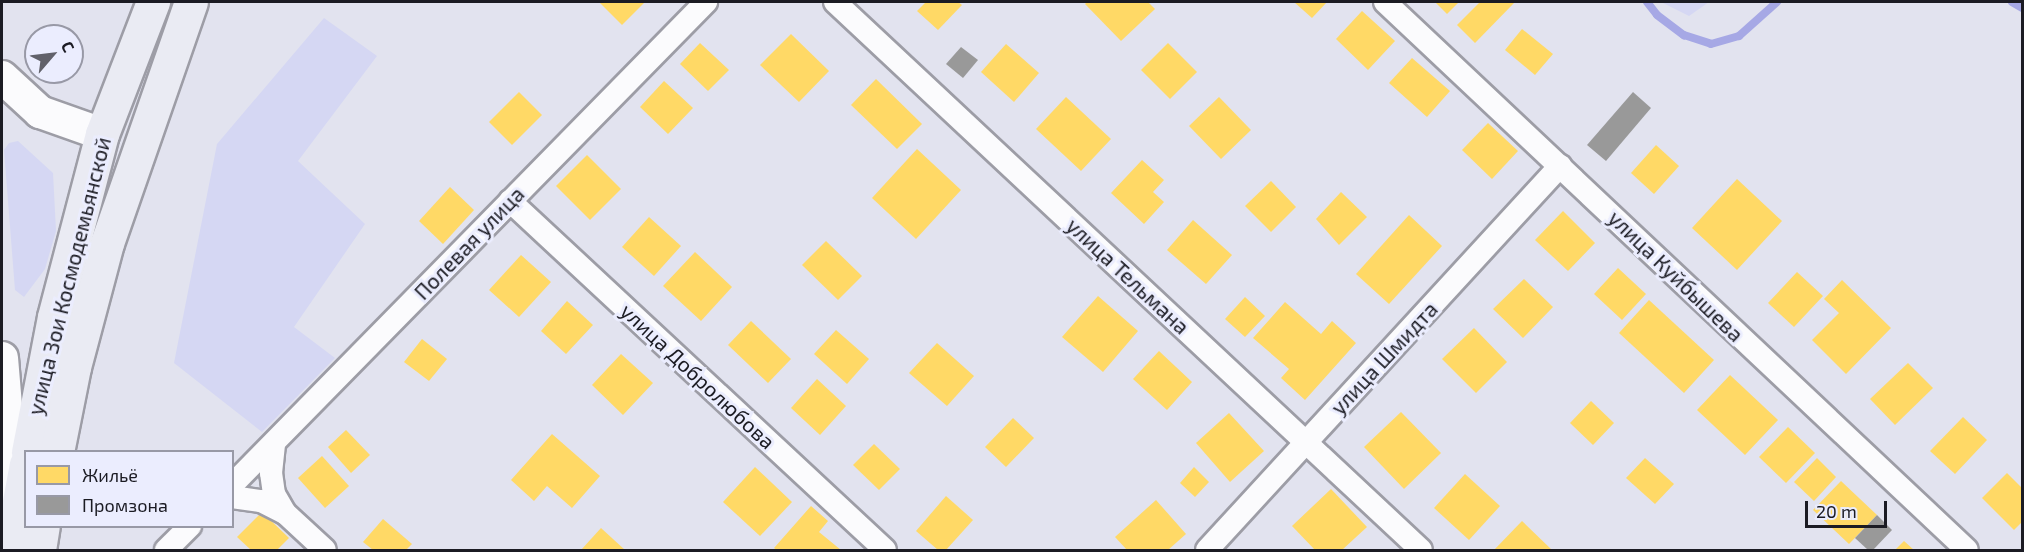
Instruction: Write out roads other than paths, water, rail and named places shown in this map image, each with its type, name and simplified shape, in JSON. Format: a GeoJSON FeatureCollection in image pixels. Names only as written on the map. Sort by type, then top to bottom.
{"type":"FeatureCollection","features":[{"type":"Feature","properties":{"kind":"main road","name":"улица Зои Космодемьянской"},"geometry":{"type":"LineString","coordinates":[[28,450],[54,317],[102,134],[153,2]]}},
{"type":"Feature","properties":{"kind":"main road","name":"улица Зои Космодемьянской"},"geometry":{"type":"LineString","coordinates":[[57,450],[74,367],[98,277],[139,145],[191,2]]}},
{"type":"Feature","properties":{"kind":"main road"},"geometry":{"type":"LineString","coordinates":[[2,77],[40,112],[139,145]]}},
{"type":"Feature","properties":{"kind":"main road"},"geometry":{"type":"LineString","coordinates":[[2,358],[24,491]]}},
{"type":"Feature","properties":{"kind":"main road"},"geometry":{"type":"LineString","coordinates":[[10,550],[24,528]]}},
{"type":"Feature","properties":{"kind":"main road"},"geometry":{"type":"LineString","coordinates":[[31,528],[39,550]]}},
{"type":"Feature","properties":{"kind":"street","name":"Полевая улица"},"geometry":{"type":"LineString","coordinates":[[234,483],[706,2]]}},
{"type":"Feature","properties":{"kind":"street","name":"улица Тельмана"},"geometry":{"type":"LineString","coordinates":[[834,2],[1421,550]]}},
{"type":"Feature","properties":{"kind":"street","name":"улица Куйбышева"},"geometry":{"type":"LineString","coordinates":[[1385,2],[1967,550]]}},
{"type":"Feature","properties":{"kind":"street","name":"улица Шмидта"},"geometry":{"type":"LineString","coordinates":[[1207,550],[1560,166]]}},
{"type":"Feature","properties":{"kind":"street","name":"улица Добролюбова"},"geometry":{"type":"LineString","coordinates":[[510,201],[885,550]]}},
{"type":"Feature","properties":{"kind":"street"},"geometry":{"type":"LineString","coordinates":[[274,444],[272,483],[285,513]]}},
{"type":"Feature","properties":{"kind":"street"},"geometry":{"type":"LineString","coordinates":[[234,497],[261,501],[285,513],[325,550]]}},
{"type":"Feature","properties":{"kind":"street"},"geometry":{"type":"LineString","coordinates":[[166,550],[188,528]]}},
{"type":"Feature","properties":{"kind":"waterway"},"geometry":{"type":"LineString","coordinates":[[1647,2],[1657,15],[1684,35],[1711,44],[1739,36],[1777,2]]}},
{"type":"Feature","properties":{"kind":"waterway"},"geometry":{"type":"LineString","coordinates":[[2012,2],[2022,8]]}}]}
